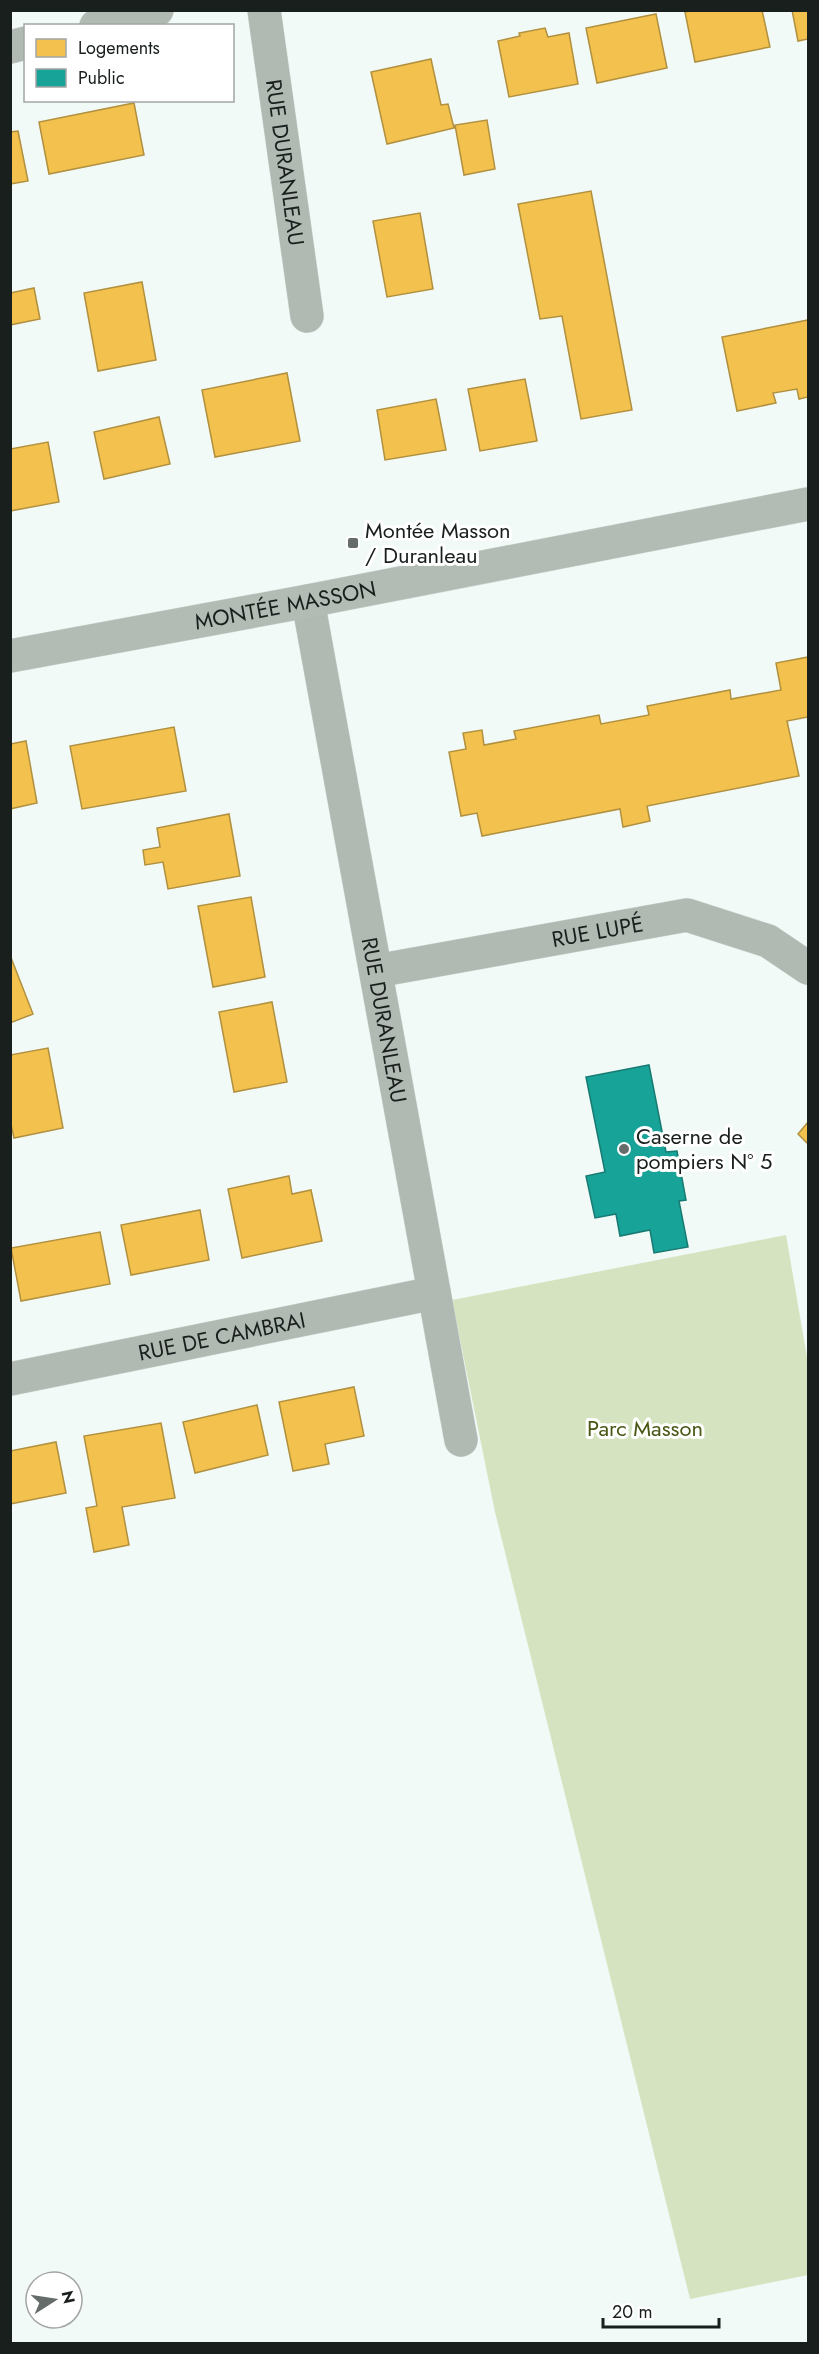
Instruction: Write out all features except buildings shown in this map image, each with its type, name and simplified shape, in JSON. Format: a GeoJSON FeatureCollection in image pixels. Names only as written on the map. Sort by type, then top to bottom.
{"type":"FeatureCollection","features":[{"type":"Feature","properties":{"kind":"main road","name":"MONTÉE MASSON"},"geometry":{"type":"LineString","coordinates":[[10,656],[808,504]]}},
{"type":"Feature","properties":{"kind":"street"},"geometry":{"type":"LineString","coordinates":[[104,24],[157,10]]}},
{"type":"Feature","properties":{"kind":"street","name":"RUE DURANLEAU"},"geometry":{"type":"LineString","coordinates":[[264,10],[307,316]]}},
{"type":"Feature","properties":{"kind":"street","name":"RUE DURANLEAU"},"geometry":{"type":"LineString","coordinates":[[308,601],[461,1440]]}},
{"type":"Feature","properties":{"kind":"street","name":"RUE LUPÉ"},"geometry":{"type":"LineString","coordinates":[[376,971],[687,915],[768,941],[808,968]]}},
{"type":"Feature","properties":{"kind":"street","name":"RUE DE CAMBRAI"},"geometry":{"type":"LineString","coordinates":[[10,1379],[434,1293]]}},
{"type":"Feature","properties":{"kind":"green space","name":"Parc Masson"},"geometry":{"type":"Polygon","coordinates":[[[786,1235],[808,1363],[808,2275],[690,2299],[495,1512],[452,1300],[786,1235]]]}},
{"type":"Feature","properties":{"kind":"place","name":"Montée Masson / Duranleau"},"geometry":{"type":"Point","coordinates":[353,543]}},
{"type":"Feature","properties":{"kind":"place","name":"Caserne de pompiers N° 5"},"geometry":{"type":"Point","coordinates":[624,1149]}}]}
